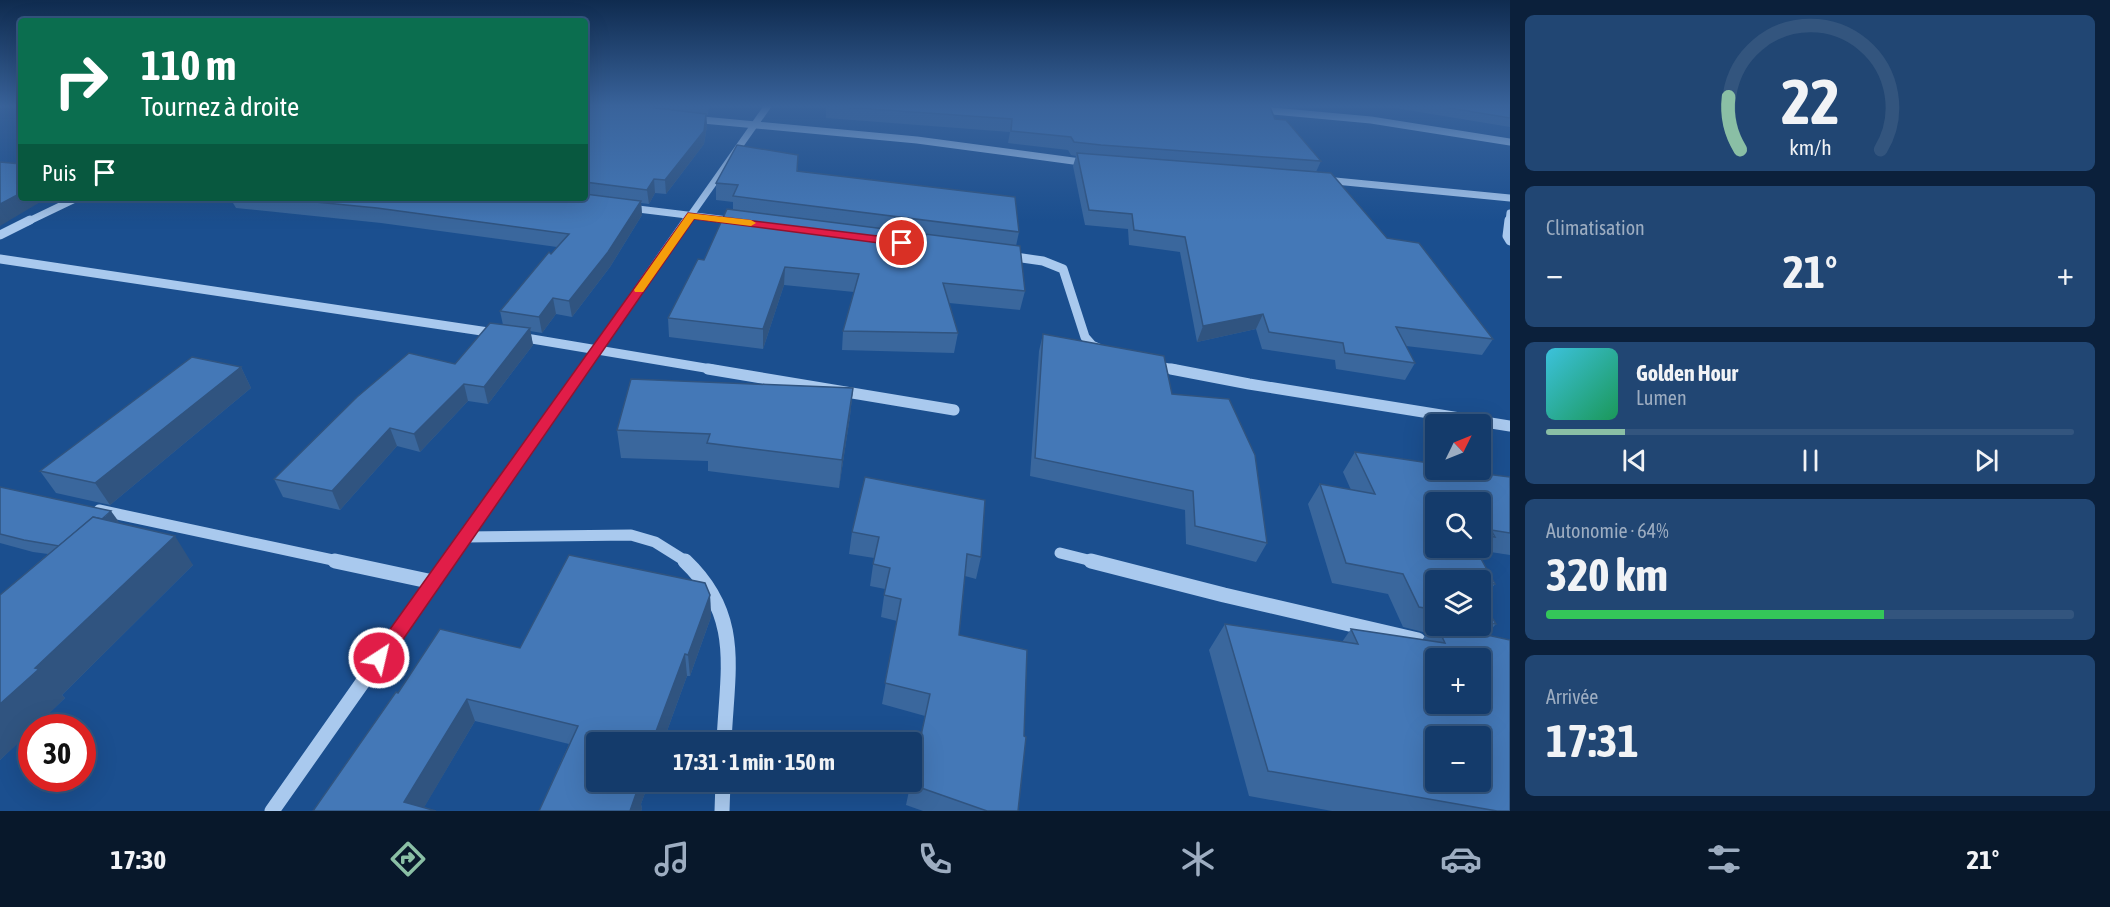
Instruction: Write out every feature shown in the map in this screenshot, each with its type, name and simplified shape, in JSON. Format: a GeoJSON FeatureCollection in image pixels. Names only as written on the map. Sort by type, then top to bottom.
{"type":"FeatureCollection","features":[{"type":"Feature","properties":{"kind":"street"},"geometry":{"type":"LineString","coordinates":[[272,811],[742,145]]}},
{"type":"Feature","properties":{"kind":"street"},"geometry":{"type":"LineString","coordinates":[[953,145],[1097,164]]}},
{"type":"Feature","properties":{"kind":"street"},"geometry":{"type":"LineString","coordinates":[[1317,180],[1510,198]]}},
{"type":"Feature","properties":{"kind":"street"},"geometry":{"type":"LineString","coordinates":[[0,235],[71,201]]}},
{"type":"Feature","properties":{"kind":"street"},"geometry":{"type":"LineString","coordinates":[[623,207],[750,223]]}},
{"type":"Feature","properties":{"kind":"street"},"geometry":{"type":"LineString","coordinates":[[1510,213],[1507,236],[1510,241]]}},
{"type":"Feature","properties":{"kind":"street"},"geometry":{"type":"LineString","coordinates":[[996,255],[1043,261],[1064,270],[1086,337],[1092,345],[1107,352]]}},
{"type":"Feature","properties":{"kind":"street"},"geometry":{"type":"LineString","coordinates":[[0,259],[597,348],[954,410]]}},
{"type":"Feature","properties":{"kind":"street"},"geometry":{"type":"LineString","coordinates":[[1139,362],[1249,384],[1510,426]]}},
{"type":"Feature","properties":{"kind":"street"},"geometry":{"type":"LineString","coordinates":[[82,507],[433,582]]}},
{"type":"Feature","properties":{"kind":"street"},"geometry":{"type":"LineString","coordinates":[[465,537],[598,535],[638,537],[662,546],[684,561],[709,586],[720,607],[727,636],[724,732]]}},
{"type":"Feature","properties":{"kind":"street"},"geometry":{"type":"LineString","coordinates":[[1060,553],[1224,595],[1435,644]]}},
{"type":"Feature","properties":{"kind":"street"},"geometry":{"type":"LineString","coordinates":[[722,811],[723,792]]}},
{"type":"Feature","properties":{"kind":"building"},"geometry":{"type":"Polygon","coordinates":[[[588,145],[693,145],[665,180],[654,179],[647,190],[588,182],[588,145]]]}},
{"type":"Feature","properties":{"kind":"building"},"geometry":{"type":"Polygon","coordinates":[[[737,145],[798,155],[797,171],[1015,197],[1019,232],[733,196],[738,185],[716,183],[737,145]]]}},
{"type":"Feature","properties":{"kind":"building"},"geometry":{"type":"Polygon","coordinates":[[[1101,145],[1307,145],[1321,161],[1101,145]]]}},
{"type":"Feature","properties":{"kind":"building"},"geometry":{"type":"Polygon","coordinates":[[[1077,153],[1331,173],[1387,238],[1419,243],[1493,339],[1396,327],[1415,363],[1345,353],[1343,343],[1269,332],[1263,314],[1203,326],[1185,237],[1134,230],[1132,214],[1089,210],[1077,153]]]}},
{"type":"Feature","properties":{"kind":"building"},"geometry":{"type":"Polygon","coordinates":[[[0,162],[18,164],[18,195],[0,204],[0,162]]]}},
{"type":"Feature","properties":{"kind":"building"},"geometry":{"type":"Polygon","coordinates":[[[588,194],[641,201],[608,252],[569,301],[553,298],[539,317],[500,311],[549,252],[551,254],[569,234],[377,208],[305,201],[588,201],[588,194]]]}},
{"type":"Feature","properties":{"kind":"building"},"geometry":{"type":"Polygon","coordinates":[[[727,209],[1020,246],[1025,291],[943,283],[958,333],[843,331],[859,274],[785,267],[763,329],[668,318],[698,259],[704,260],[727,209]]]}},
{"type":"Feature","properties":{"kind":"building"},"geometry":{"type":"Polygon","coordinates":[[[490,323],[530,328],[484,387],[464,384],[414,434],[390,428],[332,491],[274,479],[357,397],[409,353],[455,364],[490,323]]]}},
{"type":"Feature","properties":{"kind":"building"},"geometry":{"type":"Polygon","coordinates":[[[1043,334],[1164,356],[1172,394],[1229,399],[1255,455],[1267,543],[1195,526],[1193,491],[1035,458],[1043,334]]]}},
{"type":"Feature","properties":{"kind":"building"},"geometry":{"type":"Polygon","coordinates":[[[192,357],[241,367],[95,483],[40,471],[192,357]]]}},
{"type":"Feature","properties":{"kind":"building"},"geometry":{"type":"Polygon","coordinates":[[[631,379],[853,388],[842,460],[707,443],[710,434],[617,430],[631,379]]]}},
{"type":"Feature","properties":{"kind":"building"},"geometry":{"type":"Polygon","coordinates":[[[1355,452],[1425,462],[1425,480],[1491,480],[1491,475],[1510,477],[1510,533],[1491,530],[1491,492],[1425,492],[1425,558],[1481,558],[1487,570],[1425,570],[1425,608],[1419,607],[1403,574],[1346,563],[1320,484],[1375,494],[1355,452]]]}},
{"type":"Feature","properties":{"kind":"building"},"geometry":{"type":"Polygon","coordinates":[[[865,477],[985,500],[981,557],[967,554],[959,635],[1027,650],[1024,736],[1026,737],[1018,811],[987,811],[922,788],[922,732],[930,694],[885,683],[901,599],[884,595],[890,568],[873,564],[879,537],[852,532],[865,477]]]}},
{"type":"Feature","properties":{"kind":"building"},"geometry":{"type":"Polygon","coordinates":[[[0,487],[111,511],[102,519],[93,517],[59,546],[24,540],[0,534],[0,487]]]}},
{"type":"Feature","properties":{"kind":"building"},"geometry":{"type":"Polygon","coordinates":[[[93,517],[175,536],[0,704],[0,595],[93,517]]]}},
{"type":"Feature","properties":{"kind":"building"},"geometry":{"type":"Polygon","coordinates":[[[569,555],[705,583],[710,595],[656,732],[586,732],[586,792],[637,792],[630,811],[539,811],[578,726],[467,699],[404,802],[436,811],[313,811],[396,692],[398,693],[440,629],[520,648],[569,555]]]}},
{"type":"Feature","properties":{"kind":"building"},"geometry":{"type":"Polygon","coordinates":[[[1225,624],[1358,644],[1351,629],[1445,643],[1442,636],[1491,636],[1510,640],[1510,811],[1497,811],[1268,771],[1225,624]]]}},
{"type":"Feature","properties":{"kind":"slow traffic"},"geometry":{"type":"LineString","coordinates":[[639,290],[691,216],[751,223]]}},
{"type":"Feature","properties":{"kind":"route"},"geometry":{"type":"LineString","coordinates":[[379,658],[691,216],[902,243]]}}]}
